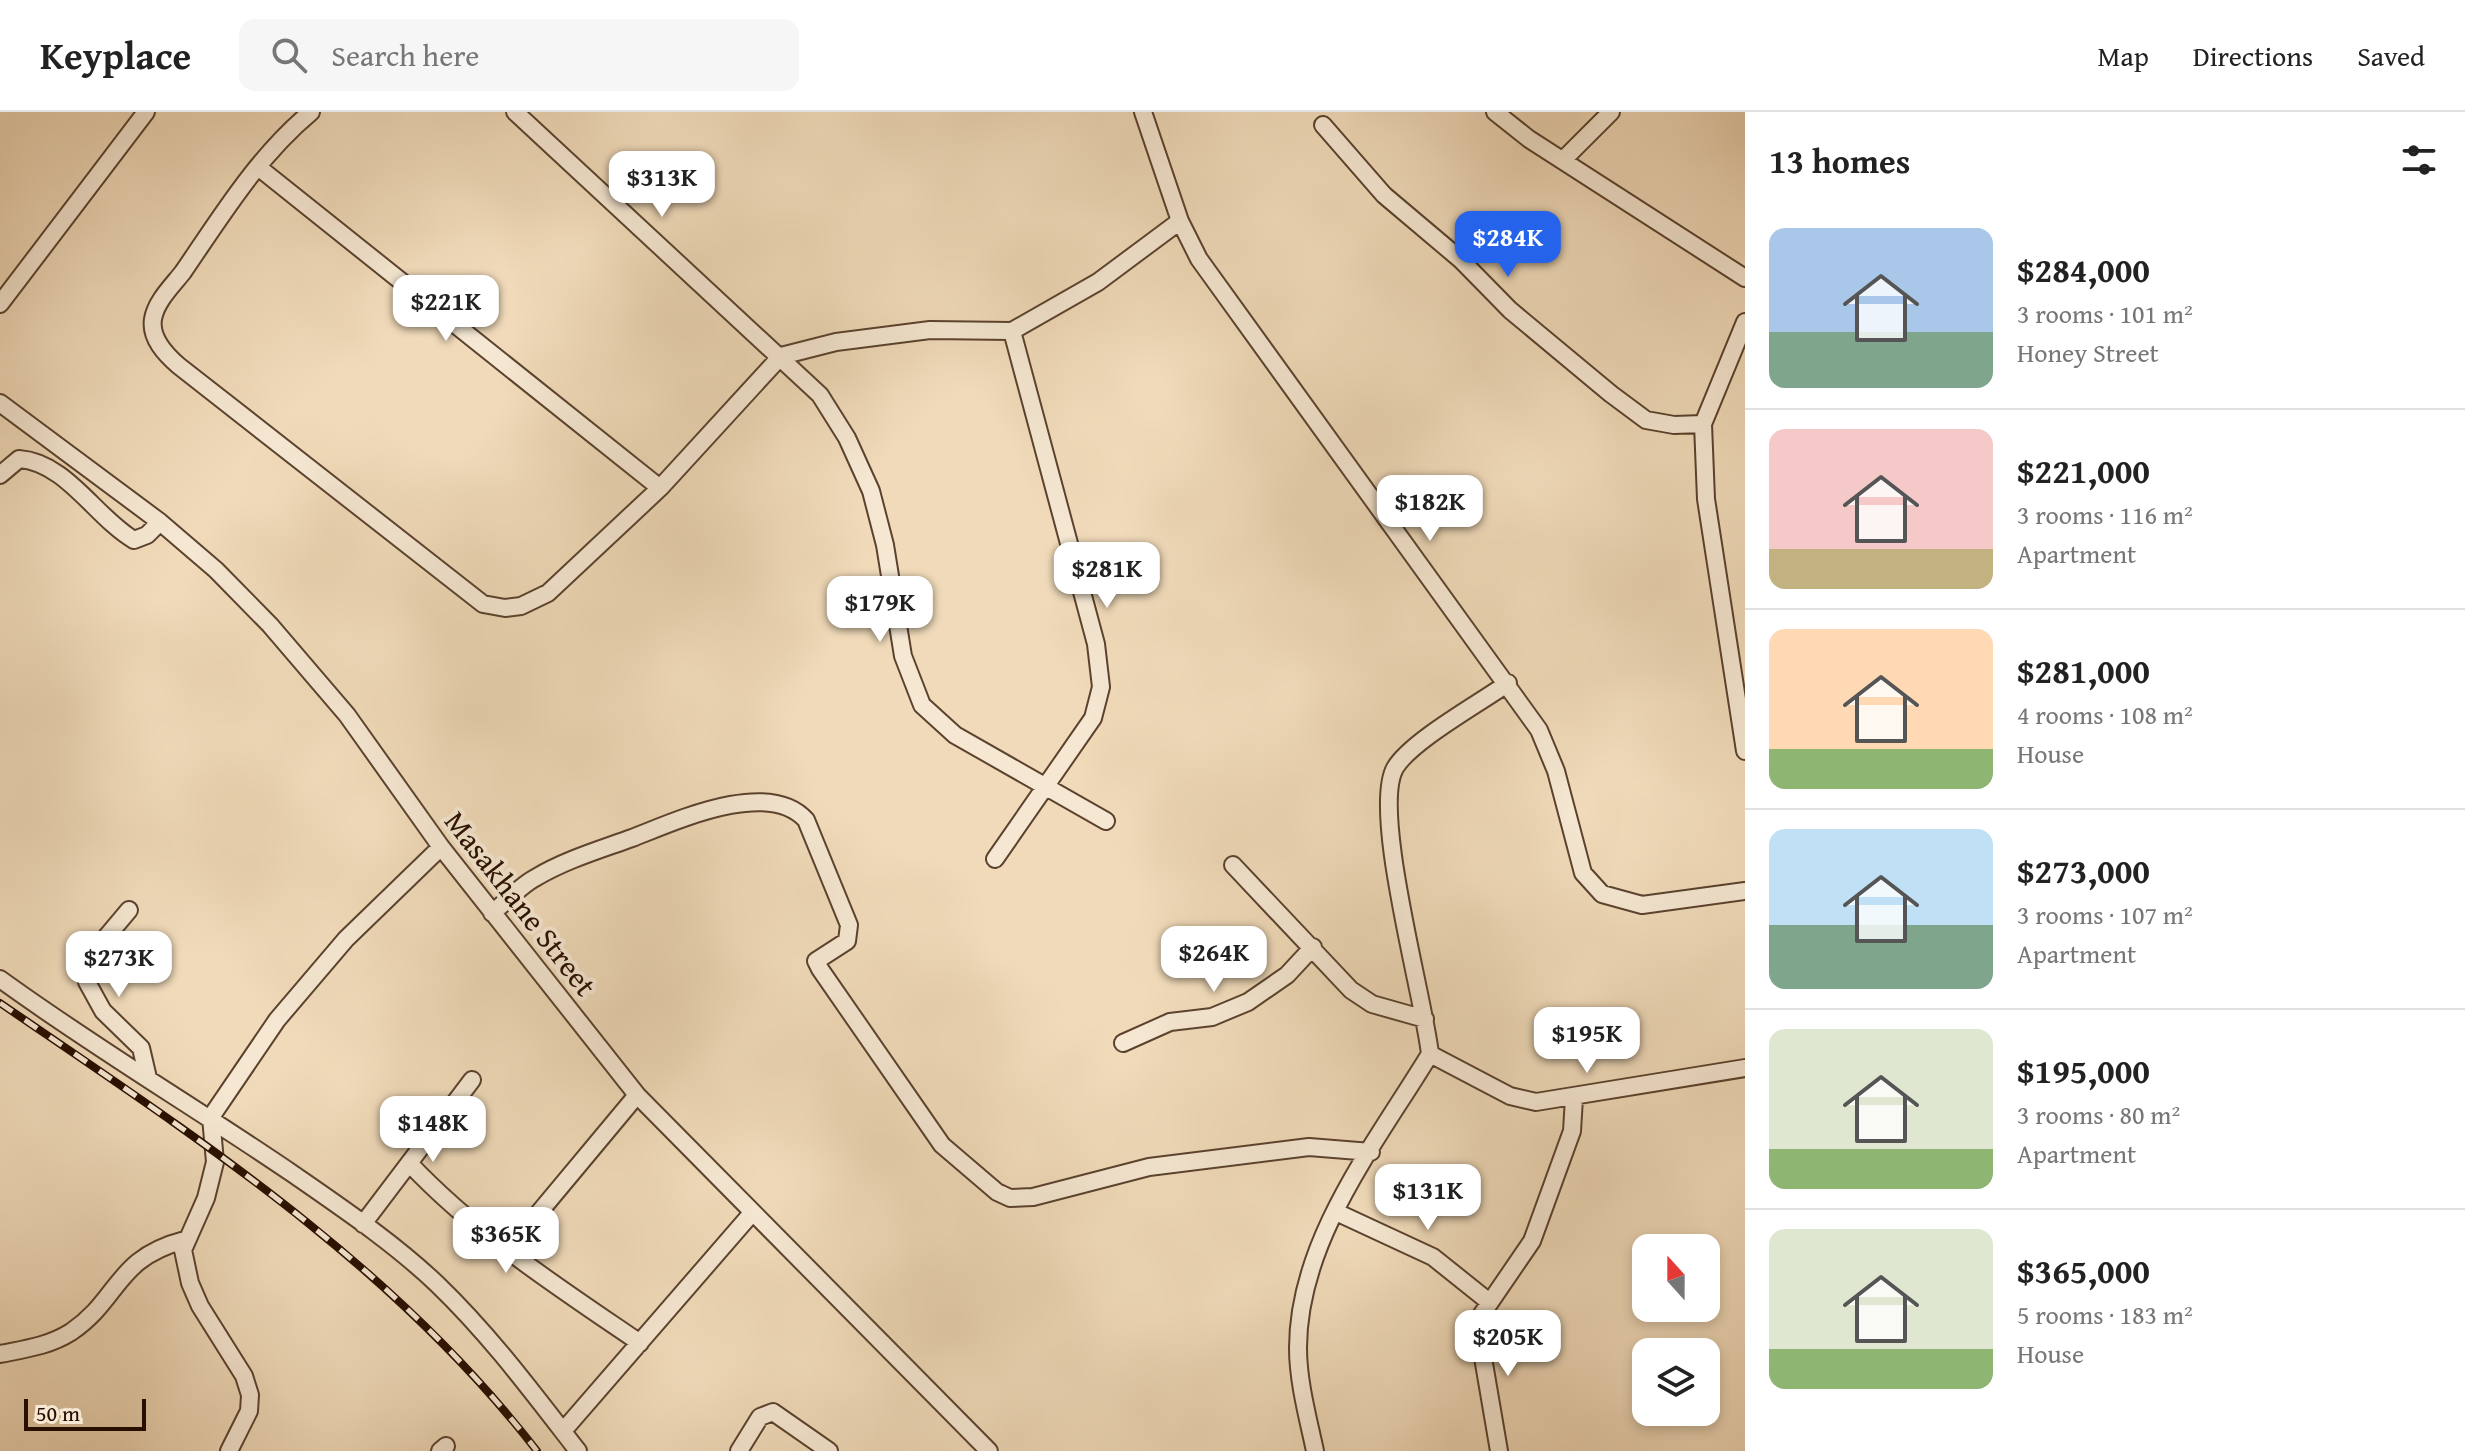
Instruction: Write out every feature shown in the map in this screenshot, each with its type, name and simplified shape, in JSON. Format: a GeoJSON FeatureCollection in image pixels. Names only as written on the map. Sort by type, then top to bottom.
{"type":"FeatureCollection","features":[{"type":"Feature","properties":{"kind":"street"},"geometry":{"type":"LineString","coordinates":[[0,304],[146,112]]}},
{"type":"Feature","properties":{"kind":"street"},"geometry":{"type":"LineString","coordinates":[[311,112],[258,167],[211,229],[153,318],[155,336],[166,354],[179,366],[483,604],[505,608],[521,606],[548,593],[660,488],[781,356],[836,342],[930,330],[1012,331],[1098,282],[1180,221]]}},
{"type":"Feature","properties":{"kind":"street"},"geometry":{"type":"LineString","coordinates":[[515,112],[820,395],[847,438],[871,491],[885,545],[903,656],[917,696],[955,735],[1106,821]]}},
{"type":"Feature","properties":{"kind":"street"},"geometry":{"type":"LineString","coordinates":[[1143,112],[1180,221],[1199,259],[1539,730],[1556,771],[1583,873],[1602,894],[1642,905],[1744,895]]}},
{"type":"Feature","properties":{"kind":"street"},"geometry":{"type":"LineString","coordinates":[[1495,112],[1745,278]]}},
{"type":"Feature","properties":{"kind":"street"},"geometry":{"type":"LineString","coordinates":[[1563,160],[1611,112]]}},
{"type":"Feature","properties":{"kind":"street"},"geometry":{"type":"LineString","coordinates":[[1323,125],[1384,195],[1611,394],[1646,420],[1674,425],[1703,424]]}},
{"type":"Feature","properties":{"kind":"street"},"geometry":{"type":"LineString","coordinates":[[258,167],[660,488]]}},
{"type":"Feature","properties":{"kind":"street"},"geometry":{"type":"LineString","coordinates":[[1745,322],[1703,424],[1706,499],[1745,751]]}},
{"type":"Feature","properties":{"kind":"street"},"geometry":{"type":"LineString","coordinates":[[995,859],[1093,718],[1101,687],[1096,644],[1012,331]]}},
{"type":"Feature","properties":{"kind":"street","name":"Masakhane Street"},"geometry":{"type":"LineString","coordinates":[[0,403],[160,522],[216,570],[315,677],[441,847],[637,1095],[989,1451]]}},
{"type":"Feature","properties":{"kind":"street"},"geometry":{"type":"LineString","coordinates":[[0,475],[19,459],[40,463],[68,483],[113,528],[134,540],[147,535],[160,522]]}},
{"type":"Feature","properties":{"kind":"street"},"geometry":{"type":"LineString","coordinates":[[1315,1451],[1298,1349],[1301,1309],[1319,1240],[1430,1054],[1392,840],[1389,802],[1395,769],[1422,742],[1508,683]]}},
{"type":"Feature","properties":{"kind":"street"},"geometry":{"type":"LineString","coordinates":[[492,913],[532,879],[564,862],[665,824],[736,805],[784,805],[796,809],[806,820],[849,925],[847,941],[816,961],[827,981],[842,998],[861,1032],[879,1050],[942,1145],[997,1192],[1010,1198],[1033,1197],[1149,1167],[1309,1147],[1371,1152]]}},
{"type":"Feature","properties":{"kind":"street"},"geometry":{"type":"LineString","coordinates":[[229,1451],[249,1411],[250,1395],[244,1376],[213,1330],[190,1283],[185,1240],[206,1198],[213,1170],[215,1135],[211,1117],[277,1020],[346,939],[441,847]]}},
{"type":"Feature","properties":{"kind":"street"},"geometry":{"type":"LineString","coordinates":[[1233,865],[1351,990],[1372,1004],[1425,1019]]}},
{"type":"Feature","properties":{"kind":"street"},"geometry":{"type":"LineString","coordinates":[[129,910],[92,954],[87,982],[103,1011],[141,1048],[148,1078]]}},
{"type":"Feature","properties":{"kind":"street"},"geometry":{"type":"LineString","coordinates":[[1123,1043],[1170,1022],[1212,1017],[1248,1002],[1287,975],[1313,947]]}},
{"type":"Feature","properties":{"kind":"street"},"geometry":{"type":"LineString","coordinates":[[0,979],[57,1020],[211,1117],[363,1224],[435,1282],[476,1324],[578,1451]]}},
{"type":"Feature","properties":{"kind":"street"},"geometry":{"type":"LineString","coordinates":[[1430,1054],[1510,1096],[1536,1102],[1745,1068]]}},
{"type":"Feature","properties":{"kind":"street"},"geometry":{"type":"LineString","coordinates":[[363,1224],[472,1080]]}},
{"type":"Feature","properties":{"kind":"street"},"geometry":{"type":"LineString","coordinates":[[507,1251],[637,1095]]}},
{"type":"Feature","properties":{"kind":"street"},"geometry":{"type":"LineString","coordinates":[[1499,1451],[1480,1340],[1480,1317],[1488,1301],[1498,1292],[1532,1241],[1572,1131],[1574,1098]]}},
{"type":"Feature","properties":{"kind":"street"},"geometry":{"type":"LineString","coordinates":[[409,1163],[443,1199],[507,1251],[640,1343]]}},
{"type":"Feature","properties":{"kind":"street"},"geometry":{"type":"LineString","coordinates":[[1336,1212],[1433,1257],[1488,1301]]}},
{"type":"Feature","properties":{"kind":"street"},"geometry":{"type":"LineString","coordinates":[[563,1431],[752,1213]]}},
{"type":"Feature","properties":{"kind":"street"},"geometry":{"type":"LineString","coordinates":[[0,1354],[52,1343],[74,1329],[146,1253],[185,1240]]}},
{"type":"Feature","properties":{"kind":"street"},"geometry":{"type":"LineString","coordinates":[[739,1451],[760,1417],[773,1412],[829,1451]]}},
{"type":"Feature","properties":{"kind":"railway"},"geometry":{"type":"LineString","coordinates":[[0,1003],[216,1153],[354,1261],[419,1320],[480,1383],[537,1451]]}}]}
